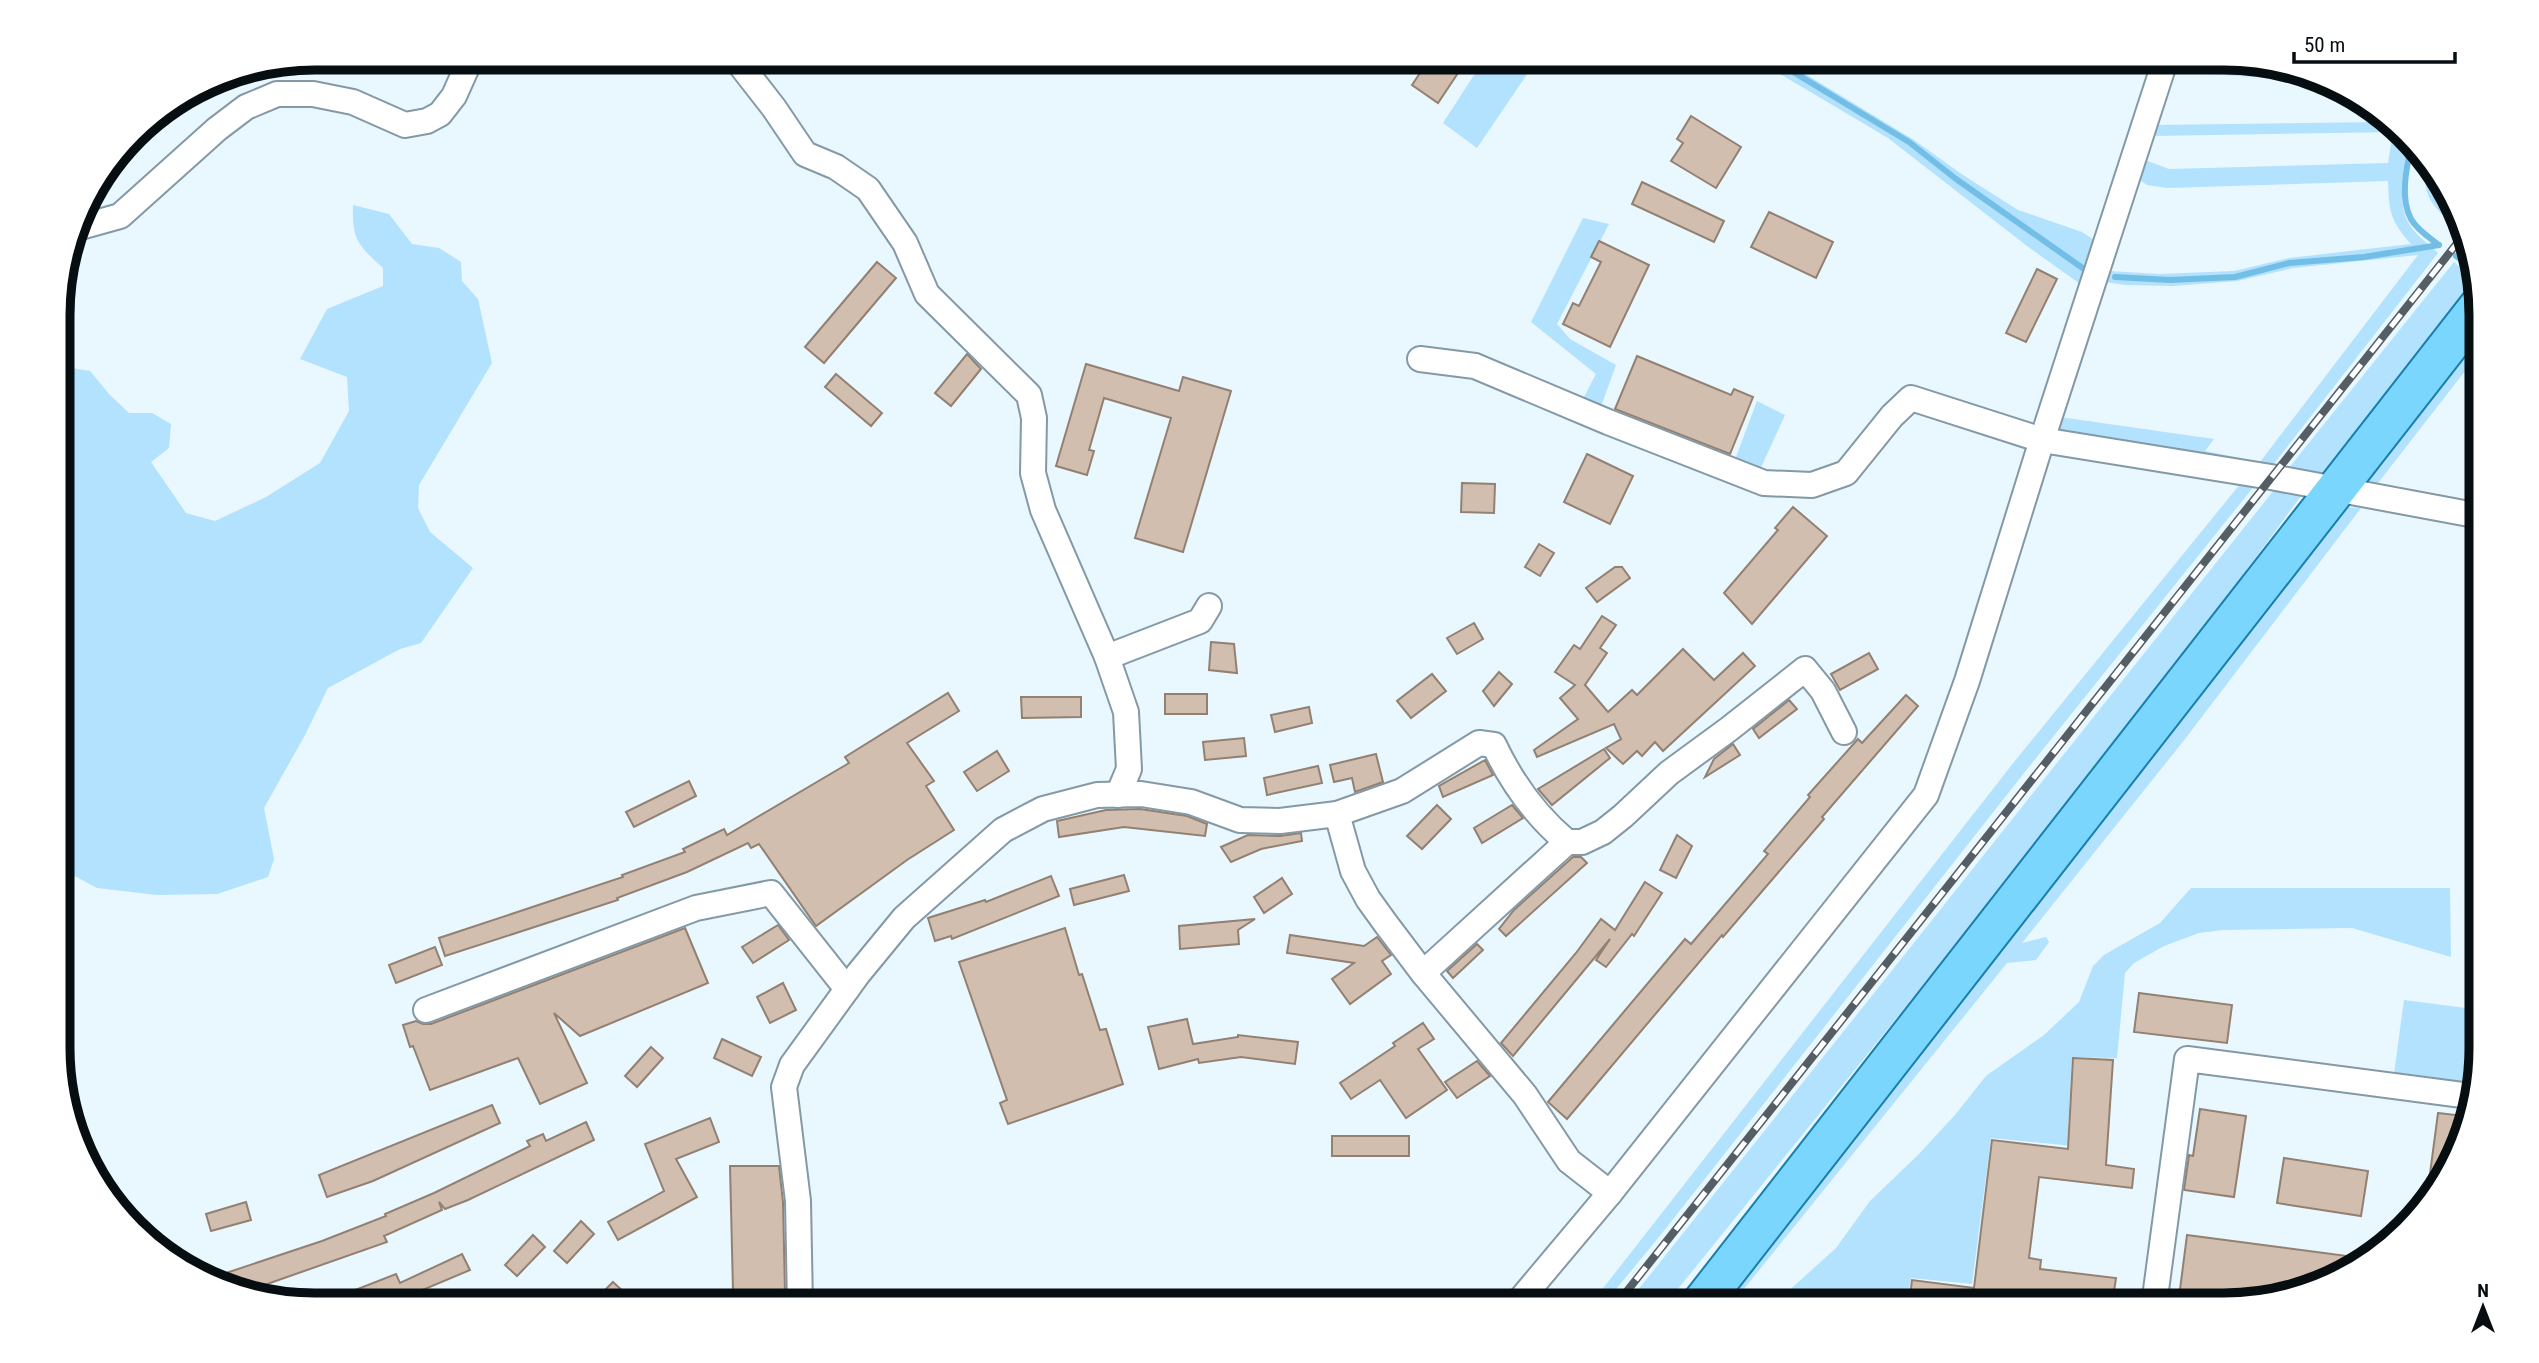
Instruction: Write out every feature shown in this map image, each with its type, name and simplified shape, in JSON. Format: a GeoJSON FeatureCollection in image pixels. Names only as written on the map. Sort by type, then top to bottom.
{"type":"FeatureCollection","features":[{"type":"Feature","properties":{"kind":"main road"},"geometry":{"type":"LineString","coordinates":[[1710,1292],[2469,319]]}},
{"type":"Feature","properties":{"kind":"street"},"geometry":{"type":"LineString","coordinates":[[88,225],[120,216],[217,129],[246,107],[277,94],[313,94],[353,102],[405,125],[426,121],[440,114],[454,96],[466,70]]}},
{"type":"Feature","properties":{"kind":"street"},"geometry":{"type":"LineString","coordinates":[[745,70],[775,108],[805,154],[836,167],[868,189],[905,243],[927,294],[1029,395],[1034,418],[1033,473],[1043,510],[1107,657],[1126,712],[1129,769],[1118,795]]}},
{"type":"Feature","properties":{"kind":"street"},"geometry":{"type":"LineString","coordinates":[[1527,1292],[1610,1193],[1926,795],[1967,681],[2162,70]]}},
{"type":"Feature","properties":{"kind":"street"},"geometry":{"type":"LineString","coordinates":[[1420,359],[1475,366],[1608,422],[1764,482],[1812,485],[1846,473],[1892,416],[1911,398],[2042,440],[2469,514]]}},
{"type":"Feature","properties":{"kind":"street"},"geometry":{"type":"LineString","coordinates":[[1107,657],[1200,621],[1209,606]]}},
{"type":"Feature","properties":{"kind":"street"},"geometry":{"type":"LineString","coordinates":[[800,1293],[798,1201],[784,1087],[792,1065],[847,989],[904,918],[1003,830],[1043,808],[1097,795],[1141,794],[1191,802],[1240,820],[1280,821],[1338,814],[1402,791],[1479,743],[1494,745],[1505,769],[1549,827],[1567,842],[1582,842],[1602,832],[1623,816],[1669,773],[1805,669],[1823,691],[1844,732]]}},
{"type":"Feature","properties":{"kind":"street"},"geometry":{"type":"LineString","coordinates":[[1338,814],[1353,871],[1368,899],[1423,973],[1525,1095],[1569,1161],[1610,1193]]}},
{"type":"Feature","properties":{"kind":"street"},"geometry":{"type":"LineString","coordinates":[[1423,973],[1567,842]]}},
{"type":"Feature","properties":{"kind":"street"},"geometry":{"type":"LineString","coordinates":[[426,1010],[696,908],[771,893],[847,989]]}},
{"type":"Feature","properties":{"kind":"street"},"geometry":{"type":"LineString","coordinates":[[2156,1292],[2187,1059],[2464,1095]]}},
{"type":"Feature","properties":{"kind":"shaded area"},"geometry":{"type":"Polygon","coordinates":[[[1477,70],[1530,70],[1477,148],[1443,123],[1477,70]]]}},
{"type":"Feature","properties":{"kind":"shaded area"},"geometry":{"type":"Polygon","coordinates":[[[1773,70],[1799,70],[1914,140],[2018,210],[2082,232],[2099,243],[2083,286],[2027,246],[1888,138],[1773,70]]]}},
{"type":"Feature","properties":{"kind":"shaded area"},"geometry":{"type":"Polygon","coordinates":[[[2224,70],[2287,79],[2172,72],[2224,70]]]}},
{"type":"Feature","properties":{"kind":"shaded area"},"geometry":{"type":"Polygon","coordinates":[[[2374,122],[2387,132],[2150,136],[2153,125],[2374,122]]]}},
{"type":"Feature","properties":{"kind":"shaded area"},"geometry":{"type":"Polygon","coordinates":[[[2392,137],[2408,153],[2402,184],[2403,204],[2408,222],[2438,253],[2273,465],[2265,471],[2060,433],[2057,427],[2060,417],[2214,439],[2205,451],[2260,462],[2418,255],[2293,268],[2237,281],[2173,286],[2125,285],[2099,281],[2109,271],[2160,274],[2234,271],[2289,258],[2411,244],[2392,215],[2388,181],[2167,188],[2147,185],[2134,176],[2145,160],[2169,169],[2388,163],[2392,137]]]}},
{"type":"Feature","properties":{"kind":"shaded area"},"geometry":{"type":"Polygon","coordinates":[[[2426,176],[2450,222],[2430,200],[2426,176]]]}},
{"type":"Feature","properties":{"kind":"shaded area"},"geometry":{"type":"Polygon","coordinates":[[[353,205],[389,214],[412,244],[439,248],[461,262],[462,281],[478,299],[492,363],[419,485],[418,508],[430,532],[473,568],[421,643],[400,649],[328,688],[264,808],[274,859],[268,877],[217,894],[157,895],[97,888],[70,874],[71,368],[90,371],[129,413],[152,413],[171,424],[169,448],[151,462],[186,513],[215,521],[266,497],[320,463],[349,411],[347,377],[300,359],[327,309],[383,286],[383,268],[362,247],[354,226],[353,205]]]}},
{"type":"Feature","properties":{"kind":"shaded area"},"geometry":{"type":"Polygon","coordinates":[[[1583,218],[1609,224],[1557,324],[1570,339],[1616,365],[1599,412],[1584,397],[1596,374],[1531,322],[1583,218]]]}},
{"type":"Feature","properties":{"kind":"shaded area"},"geometry":{"type":"Polygon","coordinates":[[[2454,262],[2465,271],[2468,295],[2316,481],[2284,474],[2454,262]]]}},
{"type":"Feature","properties":{"kind":"shaded area"},"geometry":{"type":"Polygon","coordinates":[[[2469,348],[2469,366],[2378,483],[2392,493],[2366,484],[2469,348]]]}},
{"type":"Feature","properties":{"kind":"shaded area"},"geometry":{"type":"Polygon","coordinates":[[[1757,401],[1785,415],[1757,476],[1733,465],[1757,401]]]}},
{"type":"Feature","properties":{"kind":"shaded area"},"geometry":{"type":"Polygon","coordinates":[[[2241,483],[2255,485],[2024,773],[1663,1232],[1613,1292],[1600,1292],[2014,762],[2241,483]]]}},
{"type":"Feature","properties":{"kind":"shaded area"},"geometry":{"type":"Polygon","coordinates":[[[2274,490],[2301,496],[2125,735],[1675,1292],[1636,1292],[2274,490]]]}},
{"type":"Feature","properties":{"kind":"shaded area"},"geometry":{"type":"Polygon","coordinates":[[[2347,507],[2361,508],[2185,739],[2022,943],[2046,937],[2049,942],[2036,960],[2007,963],[1741,1292],[1724,1292],[2347,507]]]}},
{"type":"Feature","properties":{"kind":"shaded area"},"geometry":{"type":"Polygon","coordinates":[[[2191,888],[2450,888],[2451,957],[2352,928],[2223,930],[2199,933],[2164,946],[2134,963],[2125,973],[2117,1058],[2072,1057],[2068,1128],[2106,1131],[2104,1149],[1991,1138],[1972,1284],[1911,1278],[1908,1292],[1787,1292],[1836,1248],[1870,1201],[1918,1155],[1986,1076],[2044,1035],[2079,1002],[2093,966],[2104,955],[2160,923],[2191,888]]]}},
{"type":"Feature","properties":{"kind":"shaded area"},"geometry":{"type":"Polygon","coordinates":[[[2404,1000],[2469,1008],[2465,1089],[2393,1081],[2404,1000]]]}},
{"type":"Feature","properties":{"kind":"building"},"geometry":{"type":"Polygon","coordinates":[[[1422,70],[1460,70],[1438,103],[1412,85],[1422,70]]]}},
{"type":"Feature","properties":{"kind":"building"},"geometry":{"type":"Polygon","coordinates":[[[1691,116],[1741,147],[1716,188],[1671,161],[1683,143],[1677,139],[1691,116]]]}},
{"type":"Feature","properties":{"kind":"building"},"geometry":{"type":"Polygon","coordinates":[[[1642,182],[1724,221],[1714,242],[1632,204],[1642,182]]]}},
{"type":"Feature","properties":{"kind":"building"},"geometry":{"type":"Polygon","coordinates":[[[1769,212],[1833,242],[1816,278],[1751,247],[1769,212]]]}},
{"type":"Feature","properties":{"kind":"building"},"geometry":{"type":"Polygon","coordinates":[[[1599,241],[1649,265],[1610,347],[1563,324],[1573,303],[1579,306],[1601,262],[1591,257],[1599,241]]]}},
{"type":"Feature","properties":{"kind":"building"},"geometry":{"type":"Polygon","coordinates":[[[877,262],[896,278],[824,363],[805,347],[877,262]]]}},
{"type":"Feature","properties":{"kind":"building"},"geometry":{"type":"Polygon","coordinates":[[[2037,269],[2057,279],[2026,342],[2006,333],[2037,269]]]}},
{"type":"Feature","properties":{"kind":"building"},"geometry":{"type":"Polygon","coordinates":[[[967,354],[981,369],[951,406],[935,393],[967,354]]]}},
{"type":"Feature","properties":{"kind":"building"},"geometry":{"type":"Polygon","coordinates":[[[1637,356],[1731,395],[1734,389],[1753,397],[1730,454],[1615,409],[1637,356]]]}},
{"type":"Feature","properties":{"kind":"building"},"geometry":{"type":"Polygon","coordinates":[[[1086,364],[1179,391],[1183,377],[1231,391],[1183,552],[1135,538],[1171,418],[1104,398],[1089,450],[1094,451],[1087,475],[1056,466],[1086,364]]]}},
{"type":"Feature","properties":{"kind":"building"},"geometry":{"type":"Polygon","coordinates":[[[836,374],[882,413],[871,426],[825,387],[836,374]]]}},
{"type":"Feature","properties":{"kind":"building"},"geometry":{"type":"Polygon","coordinates":[[[1587,454],[1633,476],[1610,524],[1564,502],[1587,454]]]}},
{"type":"Feature","properties":{"kind":"building"},"geometry":{"type":"Polygon","coordinates":[[[1462,483],[1495,484],[1494,513],[1461,512],[1462,483]]]}},
{"type":"Feature","properties":{"kind":"building"},"geometry":{"type":"Polygon","coordinates":[[[1793,507],[1827,536],[1752,624],[1724,593],[1778,530],[1775,528],[1793,507]]]}},
{"type":"Feature","properties":{"kind":"building"},"geometry":{"type":"Polygon","coordinates":[[[1539,544],[1554,553],[1540,576],[1525,567],[1539,544]]]}},
{"type":"Feature","properties":{"kind":"building"},"geometry":{"type":"Polygon","coordinates":[[[1615,567],[1622,567],[1630,578],[1597,602],[1586,588],[1615,567]]]}},
{"type":"Feature","properties":{"kind":"building"},"geometry":{"type":"Polygon","coordinates":[[[1602,616],[1616,625],[1600,648],[1607,653],[1585,685],[1608,712],[1632,690],[1637,695],[1683,649],[1714,680],[1743,653],[1755,666],[1663,751],[1655,742],[1642,756],[1637,751],[1623,764],[1606,748],[1621,739],[1614,724],[1537,757],[1534,750],[1578,719],[1560,698],[1575,685],[1555,672],[1574,645],[1580,649],[1602,616]]]}},
{"type":"Feature","properties":{"kind":"building"},"geometry":{"type":"Polygon","coordinates":[[[1474,623],[1483,639],[1457,654],[1447,638],[1474,623]]]}},
{"type":"Feature","properties":{"kind":"building"},"geometry":{"type":"Polygon","coordinates":[[[1211,642],[1234,644],[1237,673],[1209,670],[1211,642]]]}},
{"type":"Feature","properties":{"kind":"building"},"geometry":{"type":"Polygon","coordinates":[[[1869,653],[1878,669],[1840,690],[1831,674],[1869,653]]]}},
{"type":"Feature","properties":{"kind":"building"},"geometry":{"type":"Polygon","coordinates":[[[1499,672],[1512,684],[1494,706],[1483,691],[1499,672]]]}},
{"type":"Feature","properties":{"kind":"building"},"geometry":{"type":"Polygon","coordinates":[[[1432,674],[1446,691],[1411,718],[1397,701],[1432,674]]]}},
{"type":"Feature","properties":{"kind":"building"},"geometry":{"type":"Polygon","coordinates":[[[948,693],[959,711],[907,743],[934,781],[926,786],[954,830],[907,860],[816,926],[759,844],[751,848],[748,843],[687,872],[617,898],[618,900],[445,956],[439,938],[623,877],[622,875],[685,852],[683,849],[724,829],[727,835],[849,763],[845,757],[948,693]]]}},
{"type":"Feature","properties":{"kind":"building"},"geometry":{"type":"Polygon","coordinates":[[[1165,694],[1207,694],[1207,714],[1165,714],[1165,694]]]}},
{"type":"Feature","properties":{"kind":"building"},"geometry":{"type":"Polygon","coordinates":[[[1906,695],[1918,706],[1567,1119],[1548,1102],[1685,939],[1691,944],[1768,854],[1764,851],[1810,797],[1808,795],[1858,739],[1862,743],[1906,695]]]}},
{"type":"Feature","properties":{"kind":"building"},"geometry":{"type":"Polygon","coordinates":[[[1021,697],[1081,697],[1081,717],[1022,718],[1021,697]]]}},
{"type":"Feature","properties":{"kind":"building"},"geometry":{"type":"Polygon","coordinates":[[[1789,700],[1797,709],[1759,738],[1753,729],[1789,700]]]}},
{"type":"Feature","properties":{"kind":"building"},"geometry":{"type":"Polygon","coordinates":[[[1309,707],[1312,723],[1275,732],[1271,715],[1309,707]]]}},
{"type":"Feature","properties":{"kind":"building"},"geometry":{"type":"Polygon","coordinates":[[[1244,738],[1246,756],[1205,760],[1203,742],[1244,738]]]}},
{"type":"Feature","properties":{"kind":"building"},"geometry":{"type":"Polygon","coordinates":[[[1733,744],[1740,755],[1705,777],[1714,759],[1733,744]]]}},
{"type":"Feature","properties":{"kind":"building"},"geometry":{"type":"Polygon","coordinates":[[[1604,749],[1610,758],[1552,805],[1538,789],[1604,749]]]}},
{"type":"Feature","properties":{"kind":"building"},"geometry":{"type":"Polygon","coordinates":[[[997,751],[1009,771],[977,791],[964,772],[997,751]]]}},
{"type":"Feature","properties":{"kind":"building"},"geometry":{"type":"Polygon","coordinates":[[[1376,754],[1383,782],[1355,792],[1352,778],[1334,782],[1330,765],[1376,754]]]}},
{"type":"Feature","properties":{"kind":"building"},"geometry":{"type":"Polygon","coordinates":[[[1485,760],[1493,775],[1443,797],[1439,786],[1485,760]]]}},
{"type":"Feature","properties":{"kind":"building"},"geometry":{"type":"Polygon","coordinates":[[[1318,766],[1322,783],[1267,795],[1264,778],[1318,766]]]}},
{"type":"Feature","properties":{"kind":"building"},"geometry":{"type":"Polygon","coordinates":[[[689,781],[696,796],[634,827],[626,812],[689,781]]]}},
{"type":"Feature","properties":{"kind":"building"},"geometry":{"type":"Polygon","coordinates":[[[1437,805],[1451,819],[1422,849],[1407,836],[1437,805]]]}},
{"type":"Feature","properties":{"kind":"building"},"geometry":{"type":"Polygon","coordinates":[[[1512,805],[1523,818],[1482,843],[1474,828],[1512,805]]]}},
{"type":"Feature","properties":{"kind":"building"},"geometry":{"type":"Polygon","coordinates":[[[1140,809],[1187,816],[1207,824],[1205,836],[1124,827],[1059,837],[1057,821],[1106,810],[1140,809]]]}},
{"type":"Feature","properties":{"kind":"building"},"geometry":{"type":"Polygon","coordinates":[[[1301,833],[1302,841],[1261,849],[1231,862],[1221,847],[1248,835],[1280,836],[1301,833]]]}},
{"type":"Feature","properties":{"kind":"building"},"geometry":{"type":"Polygon","coordinates":[[[1677,835],[1692,846],[1676,878],[1660,870],[1677,835]]]}},
{"type":"Feature","properties":{"kind":"building"},"geometry":{"type":"Polygon","coordinates":[[[1573,857],[1581,857],[1587,863],[1506,936],[1499,929],[1514,910],[1573,857]]]}},
{"type":"Feature","properties":{"kind":"building"},"geometry":{"type":"Polygon","coordinates":[[[1124,875],[1129,891],[1074,905],[1070,889],[1124,875]]]}},
{"type":"Feature","properties":{"kind":"building"},"geometry":{"type":"Polygon","coordinates":[[[1051,876],[1059,896],[952,939],[951,936],[935,941],[928,918],[985,900],[986,902],[1051,876]]]}},
{"type":"Feature","properties":{"kind":"building"},"geometry":{"type":"Polygon","coordinates":[[[1282,878],[1292,894],[1264,913],[1254,897],[1282,878]]]}},
{"type":"Feature","properties":{"kind":"building"},"geometry":{"type":"Polygon","coordinates":[[[1645,882],[1662,893],[1634,936],[1632,934],[1606,967],[1596,960],[1610,939],[1513,1056],[1501,1043],[1601,919],[1615,930],[1645,882]]]}},
{"type":"Feature","properties":{"kind":"building"},"geometry":{"type":"Polygon","coordinates":[[[1255,919],[1238,930],[1239,944],[1180,949],[1179,926],[1255,919]]]}},
{"type":"Feature","properties":{"kind":"building"},"geometry":{"type":"Polygon","coordinates":[[[778,925],[789,940],[753,963],[742,947],[778,925]]]}},
{"type":"Feature","properties":{"kind":"building"},"geometry":{"type":"Polygon","coordinates":[[[685,928],[708,983],[580,1036],[554,1013],[587,1083],[540,1104],[518,1058],[430,1090],[403,1025],[416,1021],[431,1024],[685,928]]]}},
{"type":"Feature","properties":{"kind":"building"},"geometry":{"type":"Polygon","coordinates":[[[1065,928],[1079,975],[1082,974],[1100,1030],[1106,1029],[1123,1084],[1008,1124],[1000,1103],[1007,1100],[959,962],[1065,928]]]}},
{"type":"Feature","properties":{"kind":"building"},"geometry":{"type":"Polygon","coordinates":[[[1290,935],[1364,946],[1377,937],[1391,955],[1382,961],[1391,974],[1350,1004],[1332,979],[1354,963],[1287,953],[1290,935]]]}},
{"type":"Feature","properties":{"kind":"building"},"geometry":{"type":"Polygon","coordinates":[[[1477,944],[1483,950],[1453,978],[1447,971],[1477,944]]]}},
{"type":"Feature","properties":{"kind":"building"},"geometry":{"type":"Polygon","coordinates":[[[435,947],[442,965],[396,983],[389,965],[435,947]]]}},
{"type":"Feature","properties":{"kind":"building"},"geometry":{"type":"Polygon","coordinates":[[[783,983],[796,1010],[770,1023],[757,997],[783,983]]]}},
{"type":"Feature","properties":{"kind":"building"},"geometry":{"type":"Polygon","coordinates":[[[2139,993],[2232,1005],[2227,1043],[2134,1032],[2139,993]]]}},
{"type":"Feature","properties":{"kind":"building"},"geometry":{"type":"Polygon","coordinates":[[[1187,1019],[1193,1044],[1238,1035],[1298,1042],[1295,1064],[1241,1057],[1199,1063],[1198,1059],[1159,1069],[1148,1027],[1187,1019]]]}},
{"type":"Feature","properties":{"kind":"building"},"geometry":{"type":"Polygon","coordinates":[[[1423,1023],[1434,1039],[1418,1049],[1447,1090],[1406,1118],[1380,1080],[1351,1099],[1340,1083],[1395,1046],[1393,1043],[1423,1023]]]}},
{"type":"Feature","properties":{"kind":"building"},"geometry":{"type":"Polygon","coordinates":[[[722,1039],[761,1057],[752,1076],[714,1058],[722,1039]]]}},
{"type":"Feature","properties":{"kind":"building"},"geometry":{"type":"Polygon","coordinates":[[[651,1047],[663,1058],[637,1087],[625,1076],[651,1047]]]}},
{"type":"Feature","properties":{"kind":"building"},"geometry":{"type":"Polygon","coordinates":[[[2073,1058],[2113,1060],[2106,1165],[2134,1169],[2132,1188],[2039,1177],[2029,1258],[2041,1260],[2040,1269],[2116,1278],[2114,1292],[1911,1292],[1912,1280],[1974,1288],[1992,1140],[2068,1149],[2073,1058]]]}},
{"type":"Feature","properties":{"kind":"building"},"geometry":{"type":"Polygon","coordinates":[[[1477,1061],[1490,1076],[1457,1098],[1445,1082],[1477,1061]]]}},
{"type":"Feature","properties":{"kind":"building"},"geometry":{"type":"Polygon","coordinates":[[[492,1105],[500,1123],[373,1181],[327,1197],[319,1175],[492,1105]]]}},
{"type":"Feature","properties":{"kind":"building"},"geometry":{"type":"Polygon","coordinates":[[[2200,1109],[2246,1116],[2234,1197],[2184,1190],[2189,1155],[2193,1156],[2200,1109]]]}},
{"type":"Feature","properties":{"kind":"building"},"geometry":{"type":"Polygon","coordinates":[[[2438,1113],[2459,1115],[2444,1157],[2429,1183],[2438,1113]]]}},
{"type":"Feature","properties":{"kind":"building"},"geometry":{"type":"Polygon","coordinates":[[[710,1118],[719,1142],[676,1159],[697,1197],[618,1240],[608,1222],[664,1191],[645,1144],[710,1118]]]}},
{"type":"Feature","properties":{"kind":"building"},"geometry":{"type":"Polygon","coordinates":[[[586,1122],[594,1140],[468,1200],[445,1209],[439,1202],[442,1210],[384,1236],[387,1242],[260,1286],[227,1276],[226,1273],[386,1216],[385,1214],[530,1146],[527,1141],[543,1134],[546,1141],[586,1122]]]}},
{"type":"Feature","properties":{"kind":"building"},"geometry":{"type":"Polygon","coordinates":[[[1332,1136],[1409,1136],[1409,1156],[1332,1156],[1332,1136]]]}},
{"type":"Feature","properties":{"kind":"building"},"geometry":{"type":"Polygon","coordinates":[[[2284,1158],[2368,1171],[2361,1216],[2277,1203],[2284,1158]]]}},
{"type":"Feature","properties":{"kind":"building"},"geometry":{"type":"Polygon","coordinates":[[[730,1166],[779,1166],[783,1202],[785,1292],[733,1291],[730,1166]]]}},
{"type":"Feature","properties":{"kind":"building"},"geometry":{"type":"Polygon","coordinates":[[[246,1202],[251,1220],[211,1231],[206,1214],[246,1202]]]}},
{"type":"Feature","properties":{"kind":"building"},"geometry":{"type":"Polygon","coordinates":[[[581,1221],[594,1234],[567,1263],[554,1251],[581,1221]]]}},
{"type":"Feature","properties":{"kind":"building"},"geometry":{"type":"Polygon","coordinates":[[[533,1235],[545,1247],[517,1276],[505,1265],[533,1235]]]}},
{"type":"Feature","properties":{"kind":"building"},"geometry":{"type":"Polygon","coordinates":[[[2187,1235],[2352,1257],[2303,1280],[2272,1288],[2240,1292],[2180,1292],[2187,1235]]]}},
{"type":"Feature","properties":{"kind":"building"},"geometry":{"type":"Polygon","coordinates":[[[462,1254],[470,1270],[416,1293],[348,1293],[396,1274],[400,1283],[462,1254]]]}},
{"type":"Feature","properties":{"kind":"building"},"geometry":{"type":"Polygon","coordinates":[[[613,1282],[625,1293],[602,1293],[613,1282]]]}},
{"type":"Feature","properties":{"kind":"waterway"},"geometry":{"type":"LineString","coordinates":[[1790,70],[1909,142],[1956,179],[2084,269]]}},
{"type":"Feature","properties":{"kind":"waterway"},"geometry":{"type":"LineString","coordinates":[[2409,155],[2405,184],[2408,211],[2417,227],[2439,245]]}},
{"type":"Feature","properties":{"kind":"waterway"},"geometry":{"type":"LineString","coordinates":[[2115,277],[2170,280],[2235,277],[2289,263],[2364,257],[2439,245]]}},
{"type":"Feature","properties":{"kind":"waterway"},"geometry":{"type":"LineString","coordinates":[[2456,256],[2463,261]]}},
{"type":"Feature","properties":{"kind":"railway"},"geometry":{"type":"LineString","coordinates":[[1626,1292],[2458,242]]}}]}
